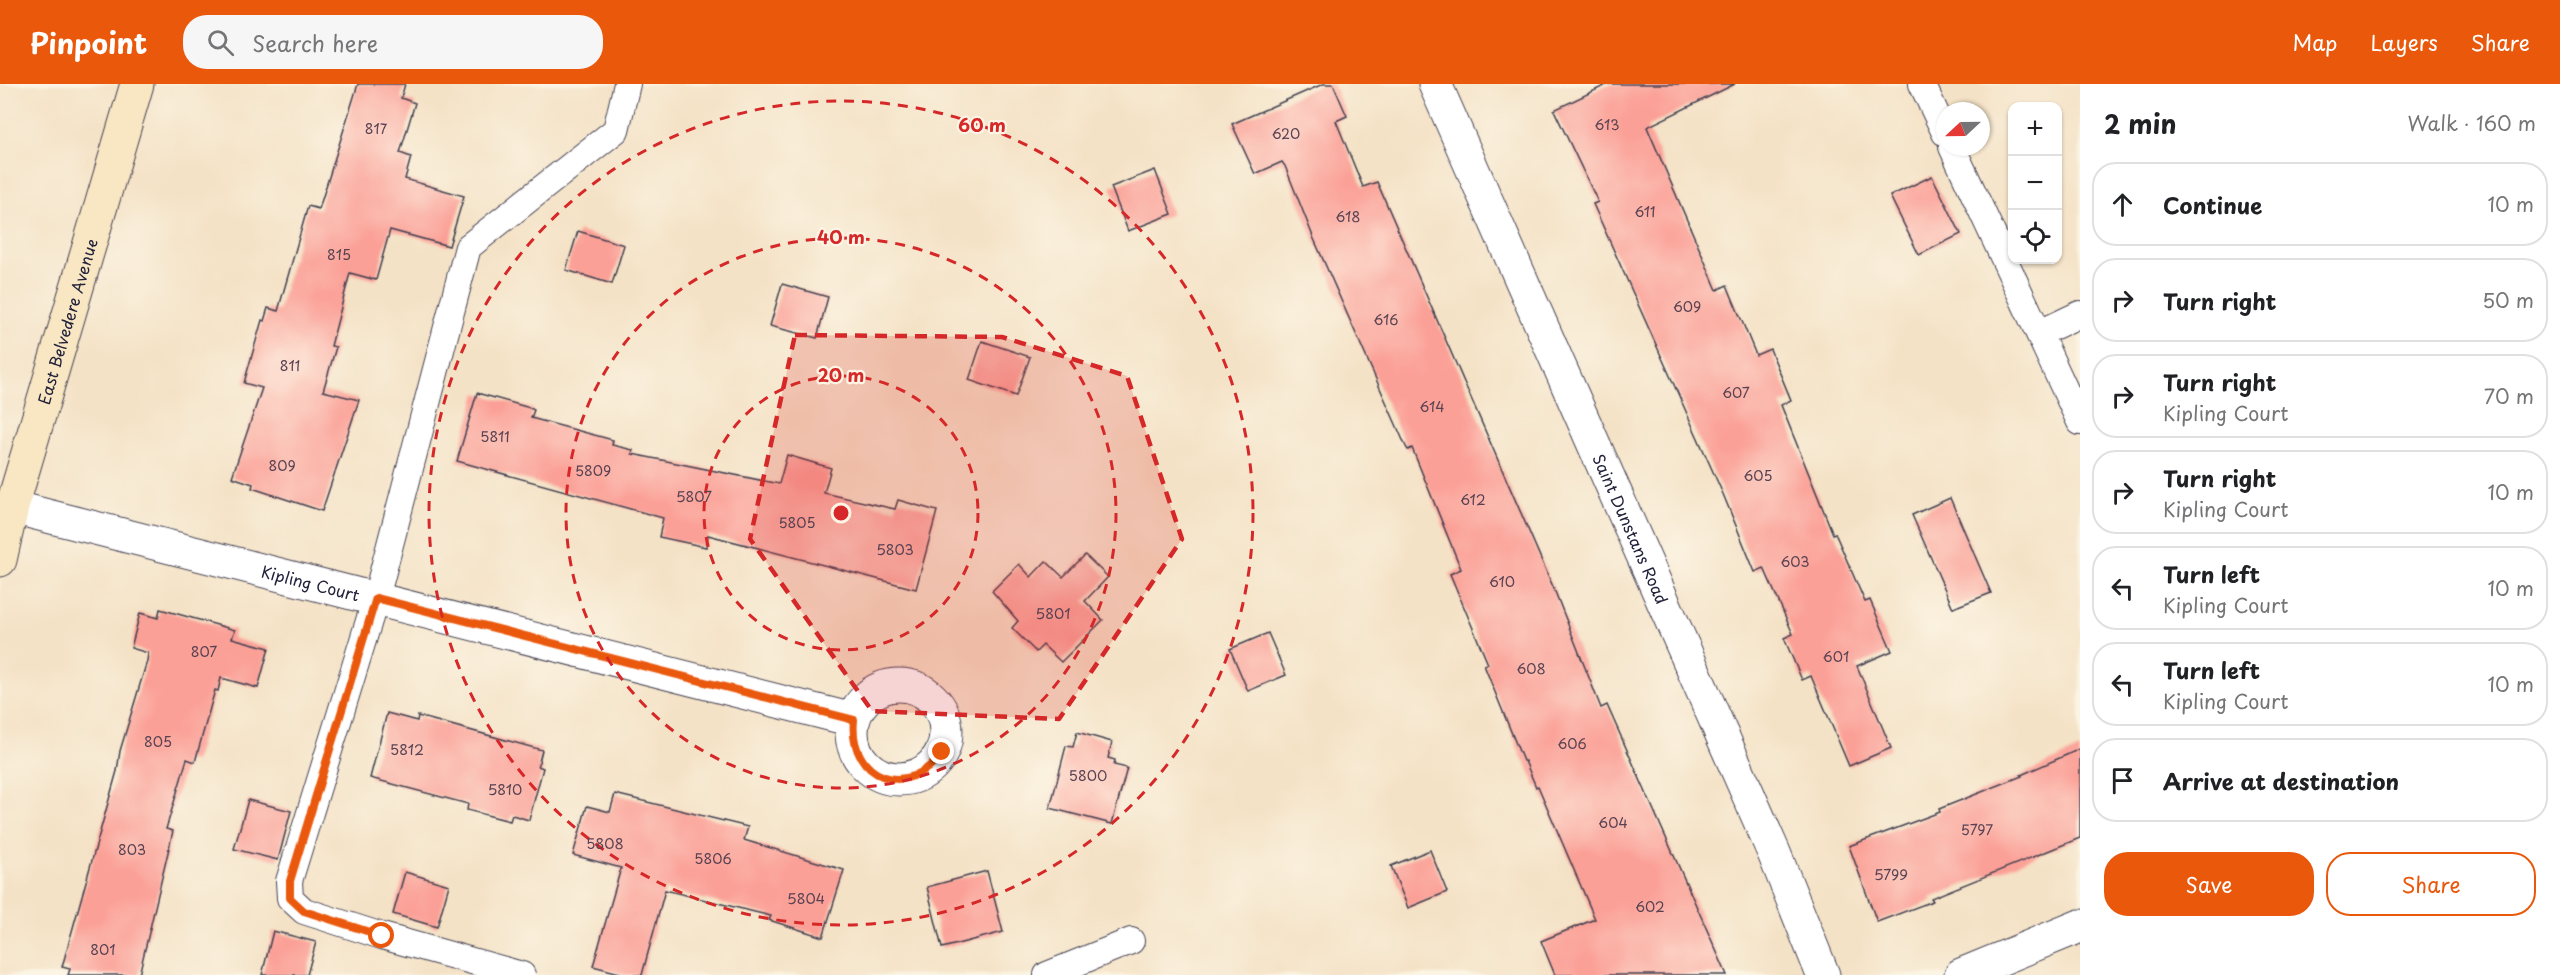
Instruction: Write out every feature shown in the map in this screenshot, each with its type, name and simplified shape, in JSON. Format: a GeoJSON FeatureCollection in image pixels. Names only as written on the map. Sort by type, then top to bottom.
{"type":"FeatureCollection","features":[{"type":"Feature","properties":{"kind":"main road","name":"East Belvedere Avenue"},"geometry":{"type":"LineString","coordinates":[[0,560],[12,507],[137,84]]}},
{"type":"Feature","properties":{"kind":"street","name":"Saint Dunstans Road"},"geometry":{"type":"LineString","coordinates":[[1435,84],[1774,854],[1823,975]]}},
{"type":"Feature","properties":{"kind":"street","name":"Kipling Court"},"geometry":{"type":"LineString","coordinates":[[12,507],[854,720]]}},
{"type":"Feature","properties":{"kind":"street"},"geometry":{"type":"LineString","coordinates":[[1961,975],[2080,926]]}},
{"type":"Feature","properties":{"kind":"lane"},"geometry":{"type":"LineString","coordinates":[[522,975],[382,936],[304,911],[290,898],[290,881],[376,598],[468,247],[616,130],[627,84]]}},
{"type":"Feature","properties":{"kind":"lane"},"geometry":{"type":"LineString","coordinates":[[1922,84],[1936,114]]}},
{"type":"Feature","properties":{"kind":"lane"},"geometry":{"type":"LineString","coordinates":[[1956,156],[2080,422]]}},
{"type":"Feature","properties":{"kind":"lane"},"geometry":{"type":"LineString","coordinates":[[2040,333],[2080,314]]}},
{"type":"Feature","properties":{"kind":"lane"},"geometry":{"type":"LineString","coordinates":[[1047,975],[1131,942]]}},
{"type":"Feature","properties":{"kind":"highlighted area"},"geometry":{"type":"Polygon","coordinates":[[[795,335],[1002,337],[1127,376],[1182,539],[1059,719],[872,711],[750,539],[795,335]]]}},
{"type":"Feature","properties":{"kind":"building"},"geometry":{"type":"Polygon","coordinates":[[[358,84],[405,84],[401,98],[415,103],[400,153],[411,157],[405,179],[464,196],[449,246],[390,230],[376,280],[350,273],[331,346],[336,347],[323,391],[359,400],[322,511],[252,488],[253,484],[232,477],[262,388],[244,383],[262,320],[264,321],[268,308],[278,311],[308,206],[319,209],[358,84]]]}},
{"type":"Feature","properties":{"kind":"building"},"geometry":{"type":"Polygon","coordinates":[[[1323,84],[1333,84],[1347,116],[1336,121],[1363,187],[1377,182],[1554,589],[1601,708],[1607,705],[1727,975],[1555,975],[1541,941],[1595,919],[1538,786],[1536,787],[1523,761],[1484,665],[1488,664],[1450,574],[1461,569],[1412,448],[1408,450],[1406,447],[1314,239],[1285,166],[1282,162],[1255,174],[1232,124],[1323,84]]]}},
{"type":"Feature","properties":{"kind":"building"},"geometry":{"type":"Polygon","coordinates":[[[1608,84],[1735,84],[1647,127],[1717,290],[1727,285],[1756,355],[1770,349],[1791,400],[1781,405],[1833,534],[1835,533],[1865,602],[1870,600],[1892,651],[1857,666],[1891,748],[1849,766],[1811,676],[1802,680],[1784,638],[1793,634],[1764,568],[1755,572],[1723,494],[1593,204],[1598,202],[1554,110],[1608,84]]]}},
{"type":"Feature","properties":{"kind":"building"},"geometry":{"type":"Polygon","coordinates":[[[1155,170],[1172,214],[1128,231],[1111,187],[1155,170]]]}},
{"type":"Feature","properties":{"kind":"building"},"geometry":{"type":"Polygon","coordinates":[[[1932,176],[1961,234],[1919,255],[1890,196],[1932,176]]]}},
{"type":"Feature","properties":{"kind":"building"},"geometry":{"type":"Polygon","coordinates":[[[578,231],[624,245],[612,284],[566,270],[578,231]]]}},
{"type":"Feature","properties":{"kind":"building"},"geometry":{"type":"Polygon","coordinates":[[[782,284],[828,297],[817,338],[770,326],[782,284]]]}},
{"type":"Feature","properties":{"kind":"building"},"geometry":{"type":"Polygon","coordinates":[[[982,341],[1030,357],[1016,396],[969,380],[982,341]]]}},
{"type":"Feature","properties":{"kind":"building"},"geometry":{"type":"Polygon","coordinates":[[[477,393],[530,408],[534,410],[531,418],[613,440],[612,445],[633,450],[632,454],[779,484],[787,455],[831,468],[824,493],[895,509],[898,500],[937,511],[916,589],[708,535],[706,547],[659,537],[663,518],[457,461],[477,393]]]}},
{"type":"Feature","properties":{"kind":"building"},"geometry":{"type":"Polygon","coordinates":[[[1950,498],[1991,593],[1953,608],[1912,515],[1950,498]]]}},
{"type":"Feature","properties":{"kind":"building"},"geometry":{"type":"Polygon","coordinates":[[[1085,555],[1108,577],[1085,601],[1103,620],[1061,662],[1043,645],[1036,652],[1012,628],[1018,621],[992,591],[1019,564],[1031,577],[1046,561],[1063,577],[1085,555]]]}},
{"type":"Feature","properties":{"kind":"building"},"geometry":{"type":"Polygon","coordinates":[[[160,609],[235,630],[232,638],[269,648],[258,688],[221,678],[218,691],[215,690],[195,762],[187,759],[166,829],[173,831],[139,975],[68,975],[70,969],[62,967],[117,771],[120,751],[147,661],[148,653],[131,648],[140,613],[158,618],[160,609]]]}},
{"type":"Feature","properties":{"kind":"building"},"geometry":{"type":"Polygon","coordinates":[[[1268,633],[1286,675],[1248,691],[1230,649],[1268,633]]]}},
{"type":"Feature","properties":{"kind":"building"},"geometry":{"type":"Polygon","coordinates":[[[387,713],[417,721],[418,716],[542,750],[538,766],[543,768],[529,820],[512,815],[510,821],[467,810],[468,804],[370,778],[387,713]]]}},
{"type":"Feature","properties":{"kind":"building"},"geometry":{"type":"Polygon","coordinates":[[[1077,732],[1112,742],[1108,758],[1115,760],[1114,765],[1127,768],[1112,824],[1050,808],[1066,746],[1073,747],[1077,732]]]}},
{"type":"Feature","properties":{"kind":"building"},"geometry":{"type":"Polygon","coordinates":[[[2080,749],[2080,838],[1931,898],[1933,901],[1877,922],[1849,846],[1940,812],[1939,809],[2022,776],[2080,749]]]}},
{"type":"Feature","properties":{"kind":"building"},"geometry":{"type":"Polygon","coordinates":[[[615,794],[748,827],[744,840],[844,870],[823,937],[769,920],[771,916],[665,890],[642,975],[627,975],[593,966],[621,868],[573,855],[587,806],[610,812],[615,794]]]}},
{"type":"Feature","properties":{"kind":"building"},"geometry":{"type":"Polygon","coordinates":[[[248,800],[291,811],[278,860],[234,849],[248,800]]]}},
{"type":"Feature","properties":{"kind":"building"},"geometry":{"type":"Polygon","coordinates":[[[1430,850],[1447,892],[1408,908],[1391,866],[1430,850]]]}},
{"type":"Feature","properties":{"kind":"building"},"geometry":{"type":"Polygon","coordinates":[[[987,871],[1003,932],[942,948],[927,887],[987,871]]]}},
{"type":"Feature","properties":{"kind":"building"},"geometry":{"type":"Polygon","coordinates":[[[405,872],[449,885],[437,927],[393,914],[405,872]]]}},
{"type":"Feature","properties":{"kind":"building"},"geometry":{"type":"Polygon","coordinates":[[[273,931],[316,942],[307,975],[262,975],[273,931]]]}},
{"type":"Feature","properties":{"kind":"route"},"geometry":{"type":"LineString","coordinates":[[382,936],[304,911],[290,898],[290,881],[376,598],[854,720],[852,736],[856,751],[864,764],[877,774],[891,779],[907,779],[921,774],[933,765],[942,752]]}}]}
